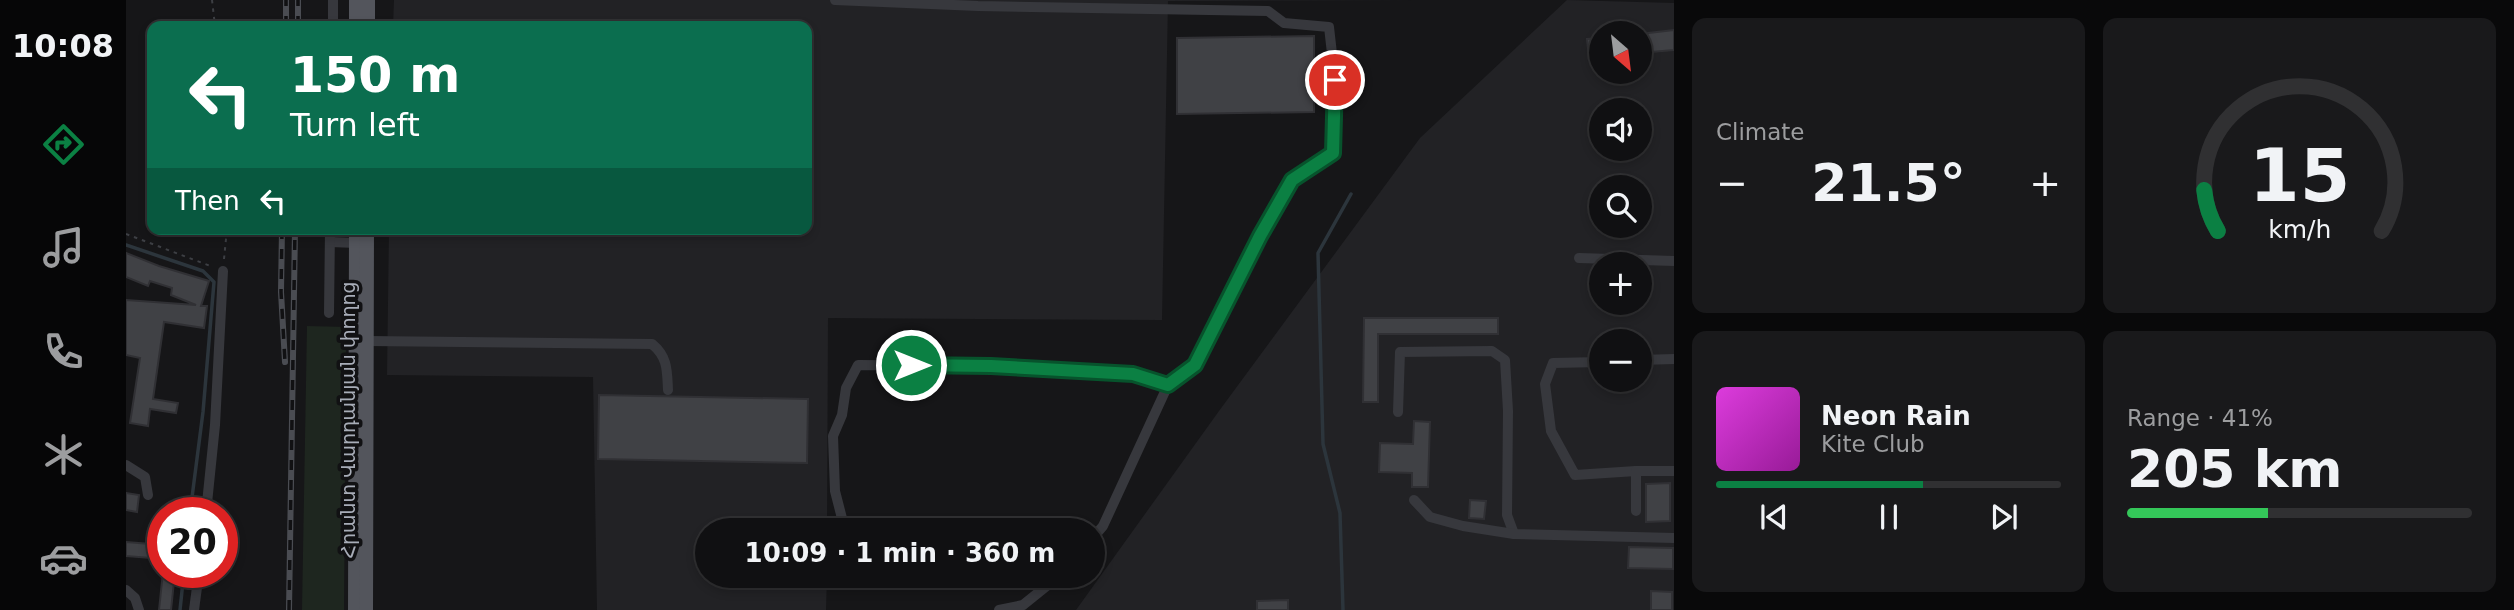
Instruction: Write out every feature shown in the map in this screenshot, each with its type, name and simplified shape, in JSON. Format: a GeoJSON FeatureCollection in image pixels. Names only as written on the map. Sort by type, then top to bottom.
{"type":"FeatureCollection","features":[{"type":"Feature","properties":{"kind":"main road"},"geometry":{"type":"LineString","coordinates":[[356,0],[356,21]]}},
{"type":"Feature","properties":{"kind":"main road"},"geometry":{"type":"LineString","coordinates":[[368,0],[368,21]]}},
{"type":"Feature","properties":{"kind":"main road","name":"Հրանտ Վարդանյան փողոց"},"geometry":{"type":"LineString","coordinates":[[366,610],[368,235]]}},
{"type":"Feature","properties":{"kind":"main road","name":"Հրանտ Վարդանյան փողոց"},"geometry":{"type":"LineString","coordinates":[[355,610],[356,236]]}},
{"type":"Feature","properties":{"kind":"street"},"geometry":{"type":"LineString","coordinates":[[333,0],[333,21]]}},
{"type":"Feature","properties":{"kind":"street"},"geometry":{"type":"LineString","coordinates":[[835,0],[978,6],[1268,11],[1284,23],[1329,27],[1335,80],[1333,153],[1292,180],[1260,236],[1195,365],[1168,385],[1105,522]]}},
{"type":"Feature","properties":{"kind":"street"},"geometry":{"type":"LineString","coordinates":[[330,235],[330,313]]}},
{"type":"Feature","properties":{"kind":"street"},"geometry":{"type":"LineString","coordinates":[[330,242],[356,236]]}},
{"type":"Feature","properties":{"kind":"street"},"geometry":{"type":"LineString","coordinates":[[1579,258],[1674,261]]}},
{"type":"Feature","properties":{"kind":"street"},"geometry":{"type":"LineString","coordinates":[[208,497],[215,425],[223,271]]}},
{"type":"Feature","properties":{"kind":"street"},"geometry":{"type":"LineString","coordinates":[[367,341],[652,344],[662,352],[666,363],[668,390]]}},
{"type":"Feature","properties":{"kind":"street"},"geometry":{"type":"LineString","coordinates":[[1398,412],[1399,352],[1492,351],[1505,360],[1508,411],[1507,515],[1514,534]]}},
{"type":"Feature","properties":{"kind":"street"},"geometry":{"type":"LineString","coordinates":[[1652,360],[1674,359]]}},
{"type":"Feature","properties":{"kind":"street"},"geometry":{"type":"LineString","coordinates":[[1589,362],[1553,363],[1545,384],[1552,431],[1575,475],[1674,471]]}},
{"type":"Feature","properties":{"kind":"street"},"geometry":{"type":"LineString","coordinates":[[842,518],[835,491],[833,436],[842,415],[846,388],[858,365],[991,366],[1121,373],[1168,385]]}},
{"type":"Feature","properties":{"kind":"street"},"geometry":{"type":"LineString","coordinates":[[126,466],[145,477],[148,495]]}},
{"type":"Feature","properties":{"kind":"street"},"geometry":{"type":"LineString","coordinates":[[1636,471],[1636,511]]}},
{"type":"Feature","properties":{"kind":"street"},"geometry":{"type":"LineString","coordinates":[[1414,500],[1430,517],[1463,526],[1514,534],[1674,538]]}},
{"type":"Feature","properties":{"kind":"street"},"geometry":{"type":"LineString","coordinates":[[194,610],[197,588]]}},
{"type":"Feature","properties":{"kind":"street"},"geometry":{"type":"LineString","coordinates":[[999,610],[1023,605],[1044,588]]}},
{"type":"Feature","properties":{"kind":"street"},"geometry":{"type":"LineString","coordinates":[[126,590],[135,598],[139,610]]}},
{"type":"Feature","properties":{"kind":"path"},"geometry":{"type":"LineString","coordinates":[[212,0],[214,21]]}},
{"type":"Feature","properties":{"kind":"path"},"geometry":{"type":"LineString","coordinates":[[126,233],[223,271],[226,235]]}},
{"type":"Feature","properties":{"kind":"shaded area"},"geometry":{"type":"Polygon","coordinates":[[[394,0],[1424,0],[1168,1],[1162,320],[828,318],[827,518],[695,518],[695,588],[827,588],[826,610],[597,610],[593,377],[387,375],[389,235],[812,235],[812,21],[393,21],[394,0]]]}},
{"type":"Feature","properties":{"kind":"shaded area"},"geometry":{"type":"Polygon","coordinates":[[[1567,0],[1674,3],[1674,610],[1076,610],[1092,588],[1105,588],[1105,570],[1420,138],[1567,0]]]}},
{"type":"Feature","properties":{"kind":"shaded area"},"geometry":{"type":"Polygon","coordinates":[[[307,326],[346,327],[344,610],[302,610],[307,326]]]}},
{"type":"Feature","properties":{"kind":"building"},"geometry":{"type":"Polygon","coordinates":[[[1674,30],[1674,50],[1652,52],[1652,33],[1674,30]]]}},
{"type":"Feature","properties":{"kind":"building"},"geometry":{"type":"Polygon","coordinates":[[[1314,36],[1314,112],[1177,114],[1177,38],[1314,36]]]}},
{"type":"Feature","properties":{"kind":"building"},"geometry":{"type":"Polygon","coordinates":[[[126,253],[209,281],[201,306],[207,306],[204,328],[164,322],[153,399],[178,403],[176,413],[150,409],[148,426],[130,423],[140,358],[126,355],[126,300],[196,305],[171,295],[172,288],[150,281],[148,286],[126,277],[126,253]]]}},
{"type":"Feature","properties":{"kind":"building"},"geometry":{"type":"Polygon","coordinates":[[[1364,318],[1498,318],[1498,334],[1378,334],[1378,402],[1363,402],[1364,318]]]}},
{"type":"Feature","properties":{"kind":"building"},"geometry":{"type":"Polygon","coordinates":[[[599,395],[808,399],[807,463],[598,459],[599,395]]]}},
{"type":"Feature","properties":{"kind":"building"},"geometry":{"type":"Polygon","coordinates":[[[1414,421],[1430,422],[1428,487],[1412,487],[1412,473],[1379,472],[1380,443],[1413,444],[1414,421]]]}},
{"type":"Feature","properties":{"kind":"building"},"geometry":{"type":"Polygon","coordinates":[[[1670,483],[1670,521],[1646,522],[1646,484],[1670,483]]]}},
{"type":"Feature","properties":{"kind":"building"},"geometry":{"type":"Polygon","coordinates":[[[126,493],[139,495],[137,512],[126,510],[126,493]]]}},
{"type":"Feature","properties":{"kind":"building"},"geometry":{"type":"Polygon","coordinates":[[[1470,500],[1486,501],[1484,519],[1469,518],[1470,500]]]}},
{"type":"Feature","properties":{"kind":"building"},"geometry":{"type":"Polygon","coordinates":[[[126,542],[147,544],[147,558],[126,556],[126,542]]]}},
{"type":"Feature","properties":{"kind":"building"},"geometry":{"type":"Polygon","coordinates":[[[1629,547],[1673,548],[1673,569],[1628,568],[1629,547]]]}},
{"type":"Feature","properties":{"kind":"building"},"geometry":{"type":"Polygon","coordinates":[[[161,588],[173,588],[171,610],[159,610],[161,588]]]}},
{"type":"Feature","properties":{"kind":"building"},"geometry":{"type":"Polygon","coordinates":[[[1651,591],[1672,592],[1672,610],[1651,610],[1651,591]]]}},
{"type":"Feature","properties":{"kind":"building"},"geometry":{"type":"Polygon","coordinates":[[[1288,600],[1288,610],[1257,610],[1257,601],[1288,600]]]}},
{"type":"Feature","properties":{"kind":"waterway"},"geometry":{"type":"LineString","coordinates":[[1343,610],[1340,513],[1323,444],[1318,253],[1351,194]]}},
{"type":"Feature","properties":{"kind":"waterway"},"geometry":{"type":"LineString","coordinates":[[126,245],[203,271],[214,282],[203,412],[192,497]]}},
{"type":"Feature","properties":{"kind":"waterway"},"geometry":{"type":"LineString","coordinates":[[180,610],[182,588]]}},
{"type":"Feature","properties":{"kind":"railway"},"geometry":{"type":"LineString","coordinates":[[286,0],[286,21]]}},
{"type":"Feature","properties":{"kind":"railway"},"geometry":{"type":"LineString","coordinates":[[298,0],[298,21]]}},
{"type":"Feature","properties":{"kind":"railway"},"geometry":{"type":"LineString","coordinates":[[282,235],[281,292],[285,362]]}},
{"type":"Feature","properties":{"kind":"railway"},"geometry":{"type":"LineString","coordinates":[[289,610],[295,235]]}},
{"type":"Feature","properties":{"kind":"route"},"geometry":{"type":"LineString","coordinates":[[911,365],[991,366],[1133,374],[1168,385],[1195,365],[1260,236],[1292,180],[1333,153],[1335,80]]}}]}
